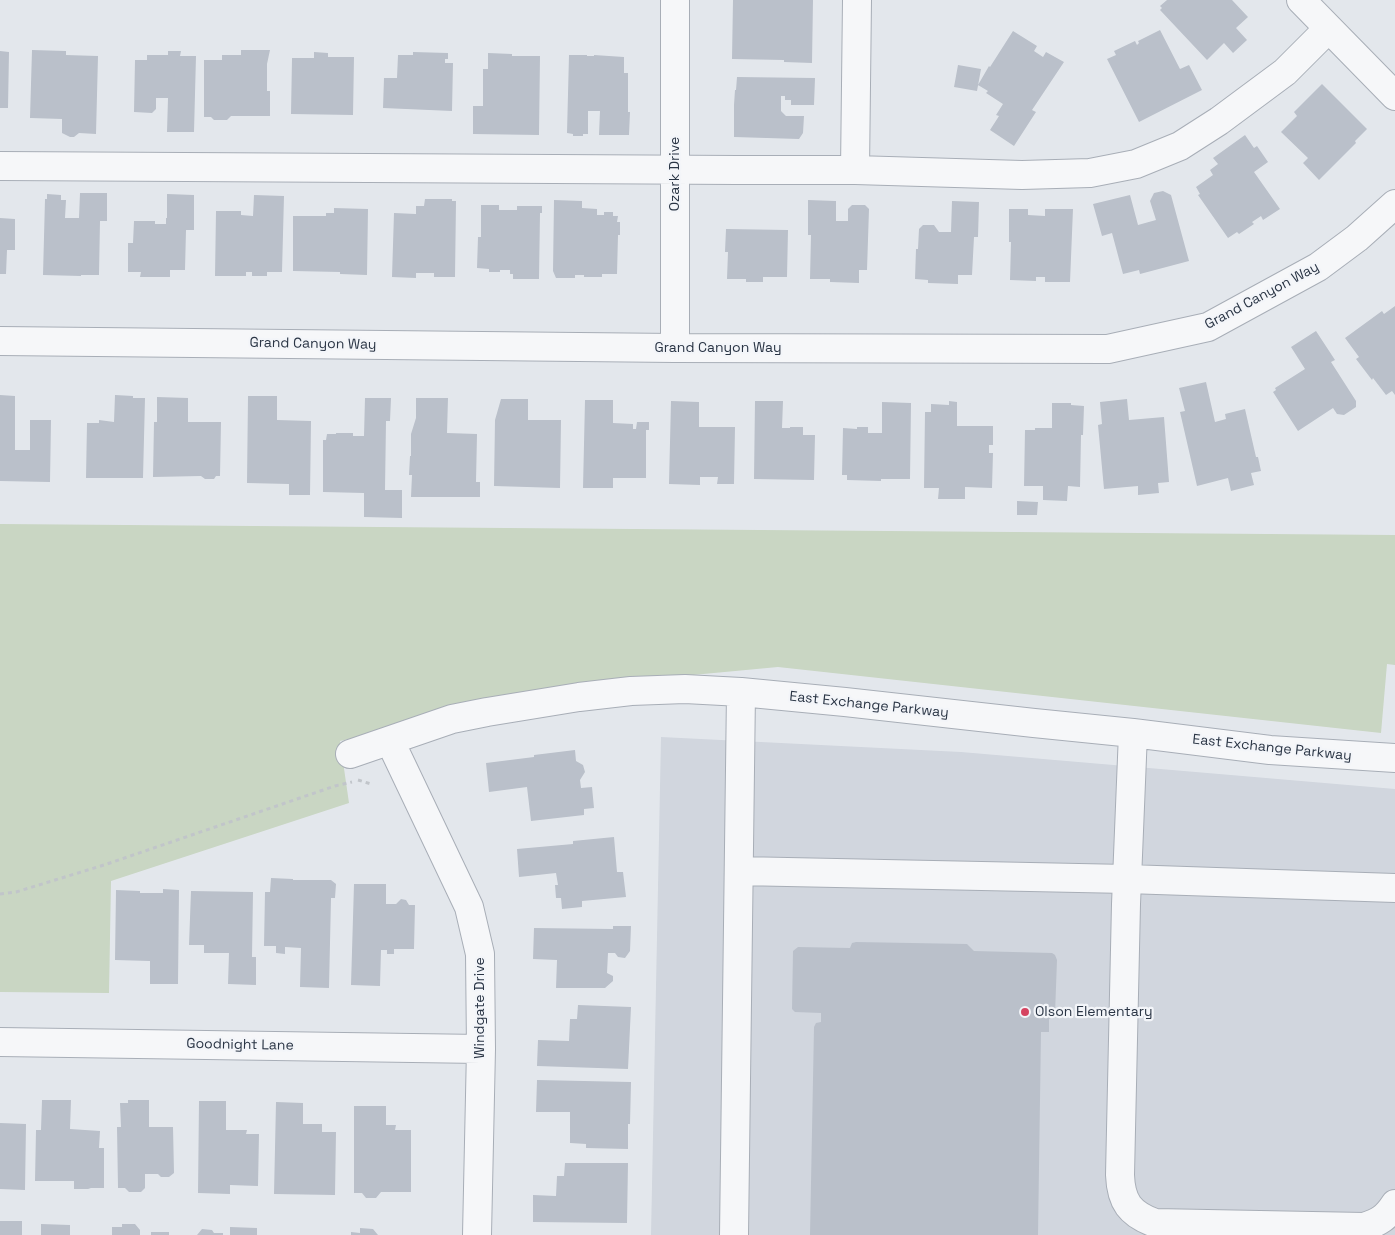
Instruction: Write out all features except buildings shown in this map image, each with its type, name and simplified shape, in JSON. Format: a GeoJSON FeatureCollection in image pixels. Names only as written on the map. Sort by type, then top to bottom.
{"type":"FeatureCollection","features":[{"type":"Feature","properties":{"kind":"street","name":"Ozark Drive"},"geometry":{"type":"LineString","coordinates":[[675,0],[675,348]]}},
{"type":"Feature","properties":{"kind":"street"},"geometry":{"type":"LineString","coordinates":[[855,170],[857,0]]}},
{"type":"Feature","properties":{"kind":"street"},"geometry":{"type":"LineString","coordinates":[[1301,0],[1395,96]]}},
{"type":"Feature","properties":{"kind":"street"},"geometry":{"type":"LineString","coordinates":[[0,166],[855,170],[1022,175],[1090,173],[1136,164],[1180,146],[1220,121],[1285,72],[1328,29]]}},
{"type":"Feature","properties":{"kind":"street","name":"Grand Canyon Way"},"geometry":{"type":"LineString","coordinates":[[0,341],[675,348],[1108,348],[1208,327],[1318,267],[1357,238],[1395,204]]}},
{"type":"Feature","properties":{"kind":"street","name":"East Exchange Parkway"},"geometry":{"type":"LineString","coordinates":[[350,754],[452,720],[530,704],[631,691],[685,689],[741,692],[1133,733],[1270,750],[1395,758]]}},
{"type":"Feature","properties":{"kind":"street"},"geometry":{"type":"LineString","coordinates":[[734,1235],[741,692]]}},
{"type":"Feature","properties":{"kind":"street"},"geometry":{"type":"LineString","coordinates":[[1133,733],[1120,1175],[1120,1188],[1124,1200],[1132,1211],[1143,1219],[1155,1223],[1364,1227],[1376,1223],[1387,1216],[1395,1204]]}},
{"type":"Feature","properties":{"kind":"street","name":"Windgate Drive"},"geometry":{"type":"LineString","coordinates":[[390,741],[468,907],[480,954],[481,1049],[477,1235]]}},
{"type":"Feature","properties":{"kind":"street"},"geometry":{"type":"LineString","coordinates":[[739,871],[1128,879],[1395,888]]}},
{"type":"Feature","properties":{"kind":"street","name":"Goodnight Lane"},"geometry":{"type":"LineString","coordinates":[[0,1042],[481,1049]]}},
{"type":"Feature","properties":{"kind":"path"},"geometry":{"type":"LineString","coordinates":[[0,894],[16,892],[104,865],[335,786],[358,780],[371,784]]}},
{"type":"Feature","properties":{"kind":"shaded area","name":"Olson Elementary"},"geometry":{"type":"Polygon","coordinates":[[[661,737],[961,752],[1395,789],[1395,1235],[651,1235],[661,737]]]}},
{"type":"Feature","properties":{"kind":"green space"},"geometry":{"type":"Polygon","coordinates":[[[0,524],[1395,535],[1395,665],[1387,664],[1381,733],[778,667],[575,686],[340,741],[349,803],[111,881],[109,993],[0,992],[0,524]]]}},
{"type":"Feature","properties":{"kind":"place","name":"Olson Elementary"},"geometry":{"type":"Point","coordinates":[1025,1012]}}]}
